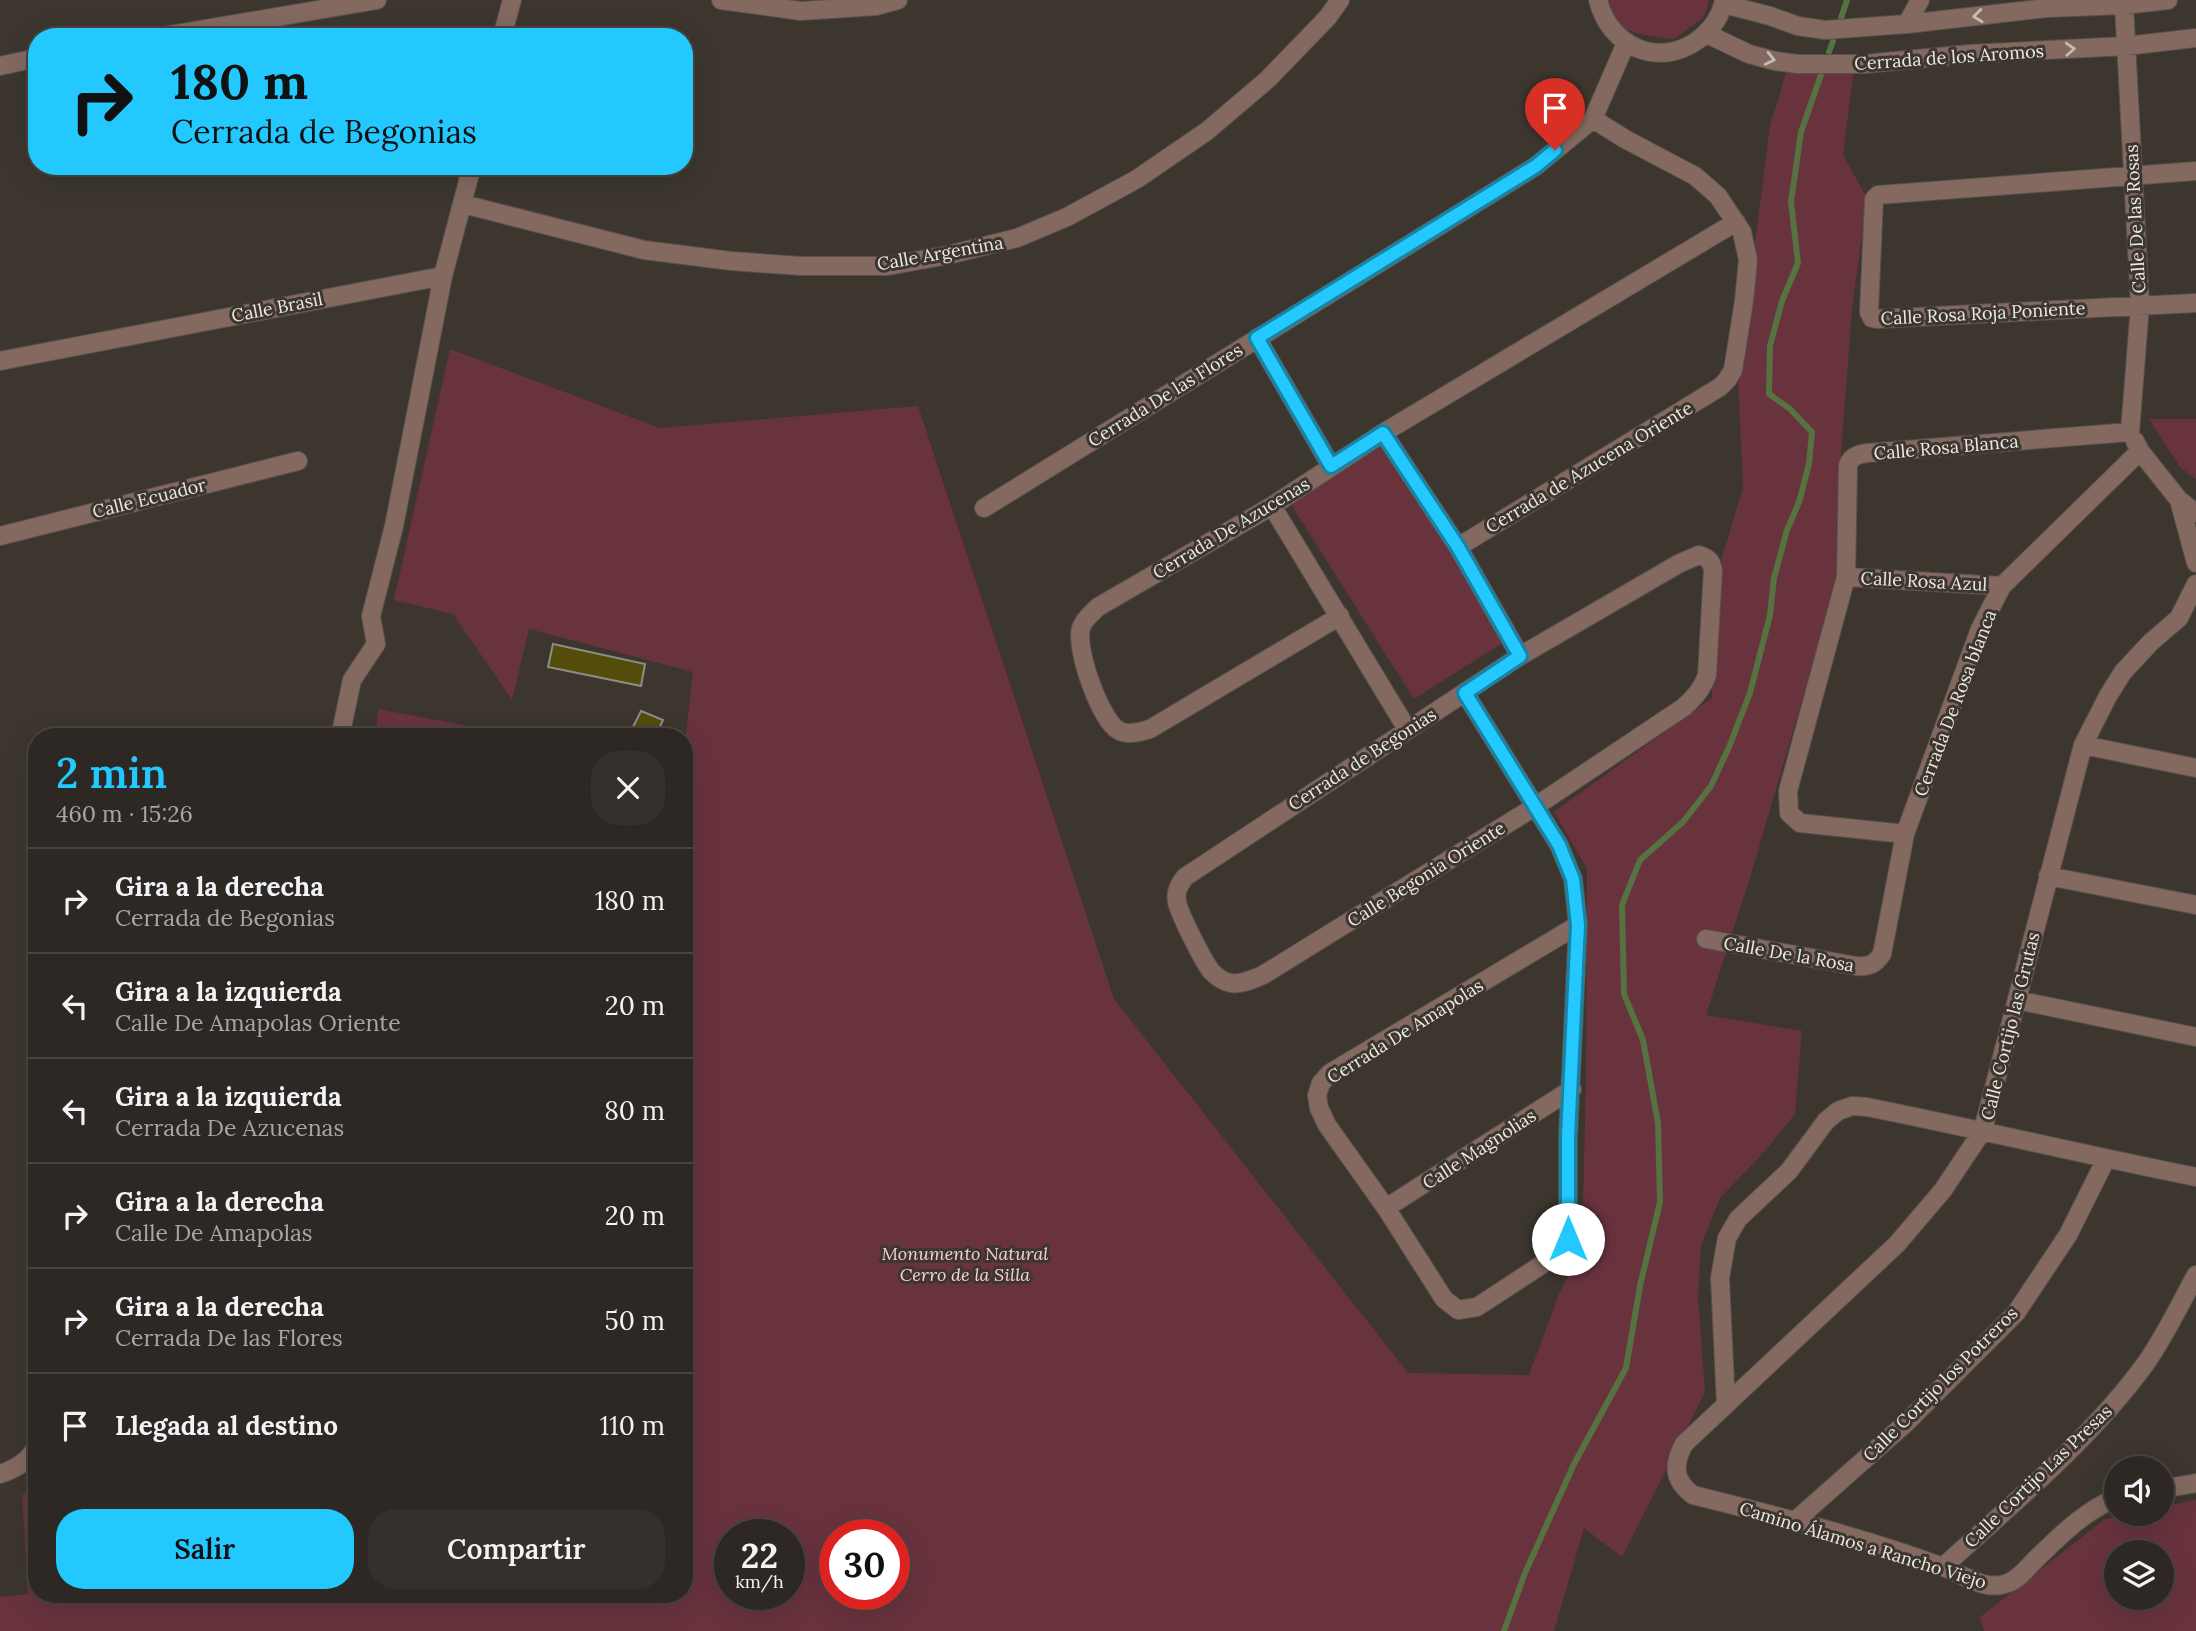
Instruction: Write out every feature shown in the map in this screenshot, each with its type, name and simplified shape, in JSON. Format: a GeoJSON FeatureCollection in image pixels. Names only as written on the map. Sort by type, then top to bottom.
{"type":"FeatureCollection","features":[{"type":"Feature","properties":{"kind":"street"},"geometry":{"type":"LineString","coordinates":[[211,28],[377,0]]}},
{"type":"Feature","properties":{"kind":"street"},"geometry":{"type":"LineString","coordinates":[[504,28],[512,0]]}},
{"type":"Feature","properties":{"kind":"street"},"geometry":{"type":"LineString","coordinates":[[721,0],[801,11],[876,6],[898,0]]}},
{"type":"Feature","properties":{"kind":"street","name":"Calle Argentina"},"geometry":{"type":"LineString","coordinates":[[463,204],[644,250],[731,261],[801,266],[888,266],[948,255],[1017,238],[1067,217],[1137,179],[1208,131],[1268,79],[1328,17],[1340,0]]}},
{"type":"Feature","properties":{"kind":"street"},"geometry":{"type":"LineString","coordinates":[[1598,0],[1603,18],[1613,32],[1626,43],[1646,51],[1668,53],[1689,47],[1707,34],[1717,20],[1724,2]]}},
{"type":"Feature","properties":{"kind":"street"},"geometry":{"type":"LineString","coordinates":[[1907,24],[1920,0]]}},
{"type":"Feature","properties":{"kind":"street","name":"Cerrada de los Aromos"},"geometry":{"type":"LineString","coordinates":[[1724,2],[1798,26],[1825,30],[1907,24],[2047,8],[2168,0]]}},
{"type":"Feature","properties":{"kind":"street","name":"Calle De las Rosas"},"geometry":{"type":"LineString","coordinates":[[2124,5],[2140,305],[2130,432]]}},
{"type":"Feature","properties":{"kind":"street","name":"Cerrada de los Aromos"},"geometry":{"type":"LineString","coordinates":[[1707,34],[1749,54],[1798,64],[1864,64],[1970,54],[2126,46],[2196,38]]}},
{"type":"Feature","properties":{"kind":"street","name":"Cerrada De las Flores"},"geometry":{"type":"LineString","coordinates":[[984,508],[1536,166],[1593,119],[1626,43]]}},
{"type":"Feature","properties":{"kind":"street"},"geometry":{"type":"LineString","coordinates":[[0,66],[28,60]]}},
{"type":"Feature","properties":{"kind":"street"},"geometry":{"type":"LineString","coordinates":[[1593,119],[1695,176],[1718,196],[1736,222]]}},
{"type":"Feature","properties":{"kind":"street"},"geometry":{"type":"LineString","coordinates":[[2133,175],[2196,171]]}},
{"type":"Feature","properties":{"kind":"street"},"geometry":{"type":"LineString","coordinates":[[342,728],[352,680],[376,644],[371,615],[394,526],[443,276],[470,175]]}},
{"type":"Feature","properties":{"kind":"street","name":"Calle Rosa Roja Poniente"},"geometry":{"type":"LineString","coordinates":[[2133,175],[1878,195],[1874,199],[1869,312],[1872,318],[1877,319],[2140,305]]}},
{"type":"Feature","properties":{"kind":"street","name":"Cerrada de Azucena Oriente"},"geometry":{"type":"LineString","coordinates":[[1458,547],[1720,387],[1727,380],[1733,370],[1748,260],[1742,232],[1736,222]]}},
{"type":"Feature","properties":{"kind":"street","name":"Cerrada De Azucenas"},"geometry":{"type":"LineString","coordinates":[[1340,616],[1150,729],[1135,733],[1120,733],[1102,713],[1080,641],[1081,628],[1098,607],[1272,506],[1383,433],[1736,222]]}},
{"type":"Feature","properties":{"kind":"street","name":"Calle Brasil"},"geometry":{"type":"LineString","coordinates":[[0,360],[443,276]]}},
{"type":"Feature","properties":{"kind":"street"},"geometry":{"type":"LineString","coordinates":[[2140,305],[2196,303]]}},
{"type":"Feature","properties":{"kind":"street"},"geometry":{"type":"LineString","coordinates":[[1257,338],[1331,466]]}},
{"type":"Feature","properties":{"kind":"street"},"geometry":{"type":"LineString","coordinates":[[2130,432],[2140,451],[2179,500],[2196,513]]}},
{"type":"Feature","properties":{"kind":"street","name":"Calle Rosa Blanca"},"geometry":{"type":"LineString","coordinates":[[1905,834],[1800,823],[1788,813],[1788,791],[1846,577],[1850,460],[1859,454],[2130,432]]}},
{"type":"Feature","properties":{"kind":"street"},"geometry":{"type":"LineString","coordinates":[[1383,433],[1458,547],[1520,656]]}},
{"type":"Feature","properties":{"kind":"street","name":"Cerrada De Rosa blanca"},"geometry":{"type":"LineString","coordinates":[[1872,965],[1882,954],[1905,834],[1980,629],[2002,586],[2140,451]]}},
{"type":"Feature","properties":{"kind":"street","name":"Calle Ecuador"},"geometry":{"type":"LineString","coordinates":[[0,536],[298,461]]}},
{"type":"Feature","properties":{"kind":"street"},"geometry":{"type":"LineString","coordinates":[[2179,500],[2196,563]]}},
{"type":"Feature","properties":{"kind":"street"},"geometry":{"type":"LineString","coordinates":[[1272,506],[1407,729]]}},
{"type":"Feature","properties":{"kind":"street","name":"Cerrada de Begonias"},"geometry":{"type":"LineString","coordinates":[[1232,983],[1222,980],[1211,971],[1181,914],[1176,900],[1177,888],[1185,877],[1520,656],[1680,563],[1699,555]]}},
{"type":"Feature","properties":{"kind":"street","name":"Calle Begonia Oriente"},"geometry":{"type":"LineString","coordinates":[[1232,983],[1262,975],[1536,806],[1677,712],[1695,697],[1707,675],[1713,570],[1711,562],[1699,555]]}},
{"type":"Feature","properties":{"kind":"street","name":"Calle Rosa Azul"},"geometry":{"type":"LineString","coordinates":[[1846,577],[2002,586]]}},
{"type":"Feature","properties":{"kind":"street","name":"Calle Cortijo las Grutas"},"geometry":{"type":"LineString","coordinates":[[1676,1473],[1677,1457],[1684,1444],[1897,1244],[1942,1190],[1983,1130],[2083,745],[2123,672],[2151,642],[2188,620],[2196,584]]}},
{"type":"Feature","properties":{"kind":"street"},"geometry":{"type":"LineString","coordinates":[[1465,693],[1559,845],[1573,879],[1578,925],[1572,1089]]}},
{"type":"Feature","properties":{"kind":"street"},"geometry":{"type":"LineString","coordinates":[[2083,745],[2196,768]]}},
{"type":"Feature","properties":{"kind":"street"},"geometry":{"type":"LineString","coordinates":[[2048,876],[2196,905]]}},
{"type":"Feature","properties":{"kind":"street","name":"Cerrada De Amapolas"},"geometry":{"type":"LineString","coordinates":[[1572,1089],[1568,1137],[1568,1239],[1555,1256],[1477,1307],[1458,1310],[1444,1299],[1386,1208],[1327,1125],[1319,1108],[1317,1095],[1321,1083],[1330,1073],[1578,925]]}},
{"type":"Feature","properties":{"kind":"street","name":"Calle De la Rosa"},"geometry":{"type":"LineString","coordinates":[[1706,939],[1856,966],[1872,965]]}},
{"type":"Feature","properties":{"kind":"street"},"geometry":{"type":"LineString","coordinates":[[2017,1000],[2196,1037]]}},
{"type":"Feature","properties":{"kind":"street","name":"Calle Magnolias"},"geometry":{"type":"LineString","coordinates":[[1386,1208],[1572,1089]]}},
{"type":"Feature","properties":{"kind":"street"},"geometry":{"type":"LineString","coordinates":[[1726,1405],[1720,1278],[1727,1238],[1738,1219],[1789,1171],[1826,1121],[1838,1111],[1852,1106],[1867,1107],[2196,1178]]}},
{"type":"Feature","properties":{"kind":"street","name":"Calle Cortijo los Potreros"},"geometry":{"type":"LineString","coordinates":[[1796,1520],[1907,1422],[2015,1313],[2068,1235],[2106,1159]]}},
{"type":"Feature","properties":{"kind":"street","name":"Calle Cortijo Las Presas"},"geometry":{"type":"LineString","coordinates":[[1943,1567],[2049,1470],[2106,1413],[2147,1361],[2196,1275]]}},
{"type":"Feature","properties":{"kind":"street"},"geometry":{"type":"LineString","coordinates":[[0,1474],[28,1459]]}},
{"type":"Feature","properties":{"kind":"street","name":"Camino Álamos a Rancho Viejo"},"geometry":{"type":"LineString","coordinates":[[1676,1473],[1682,1487],[1693,1495],[1796,1520],[1943,1567],[1989,1586],[2014,1580],[2078,1519],[2104,1503]]}},
{"type":"Feature","properties":{"kind":"street"},"geometry":{"type":"LineString","coordinates":[[2174,1487],[2196,1483]]}},
{"type":"Feature","properties":{"kind":"green space"},"geometry":{"type":"Polygon","coordinates":[[[1608,0],[1709,0],[1704,17],[1674,39],[1642,34],[1622,26],[1614,20],[1608,0]]]}},
{"type":"Feature","properties":{"kind":"green space","name":"Monumento Natural Cerro de la Silla"},"geometry":{"type":"Polygon","coordinates":[[[1854,67],[1843,155],[1867,198],[1852,309],[1841,454],[1838,577],[1752,871],[1706,1015],[1802,1031],[1795,1114],[1764,1152],[1720,1198],[1701,1245],[1698,1298],[1705,1392],[1622,1557],[1584,1528],[1554,1631],[0,1631],[0,1597],[28,1594],[28,1603],[693,1603],[693,728],[687,728],[693,672],[529,629],[512,700],[453,614],[394,600],[450,349],[660,428],[918,406],[1114,999],[1408,1373],[1529,1375],[1559,1294],[1582,1250],[1587,869],[1554,812],[1712,698],[1717,575],[1743,487],[1738,377],[1770,126],[1786,73],[1854,67]]]}},
{"type":"Feature","properties":{"kind":"green space"},"geometry":{"type":"Polygon","coordinates":[[[2149,419],[2196,419],[2196,479],[2180,467],[2149,419]]]}},
{"type":"Feature","properties":{"kind":"green space"},"geometry":{"type":"Polygon","coordinates":[[[1382,443],[1507,640],[1414,699],[1289,501],[1382,443]]]}},
{"type":"Feature","properties":{"kind":"green space"},"geometry":{"type":"Polygon","coordinates":[[[378,709],[469,728],[377,728],[378,709]]]}},
{"type":"Feature","properties":{"kind":"green space","name":"Monumento Natural Cerro de la Silla"},"geometry":{"type":"Polygon","coordinates":[[[28,1491],[28,1594],[22,1495],[28,1491]]]}},
{"type":"Feature","properties":{"kind":"green space"},"geometry":{"type":"Polygon","coordinates":[[[2196,1500],[2196,1631],[1984,1631],[1980,1617],[2104,1520],[2104,1526],[2174,1526],[2174,1504],[2196,1500]]]}},
{"type":"Feature","properties":{"kind":"building"},"geometry":{"type":"Polygon","coordinates":[[[553,644],[645,664],[641,686],[548,667],[553,644]]]}},
{"type":"Feature","properties":{"kind":"building"},"geometry":{"type":"Polygon","coordinates":[[[641,711],[663,720],[659,728],[632,728],[641,711]]]}},
{"type":"Feature","properties":{"kind":"waterway"},"geometry":{"type":"LineString","coordinates":[[1841,18],[1847,0]]}},
{"type":"Feature","properties":{"kind":"waterway"},"geometry":{"type":"LineString","coordinates":[[1829,52],[1833,41]]}},
{"type":"Feature","properties":{"kind":"waterway"},"geometry":{"type":"LineString","coordinates":[[1504,1631],[1525,1573],[1574,1464],[1626,1368],[1640,1286],[1660,1202],[1658,1123],[1643,1040],[1624,994],[1622,905],[1640,860],[1683,822],[1711,786],[1729,747],[1750,693],[1770,615],[1774,578],[1809,464],[1812,432],[1790,409],[1769,394],[1770,346],[1782,301],[1798,263],[1791,202],[1801,132],[1821,75]]}},
{"type":"Feature","properties":{"kind":"route"},"geometry":{"type":"LineString","coordinates":[[1555,150],[1536,166],[1257,338],[1331,466],[1383,433],[1458,547],[1520,656],[1465,693],[1559,845],[1573,879],[1578,925],[1568,1137],[1568,1239]]}}]}
